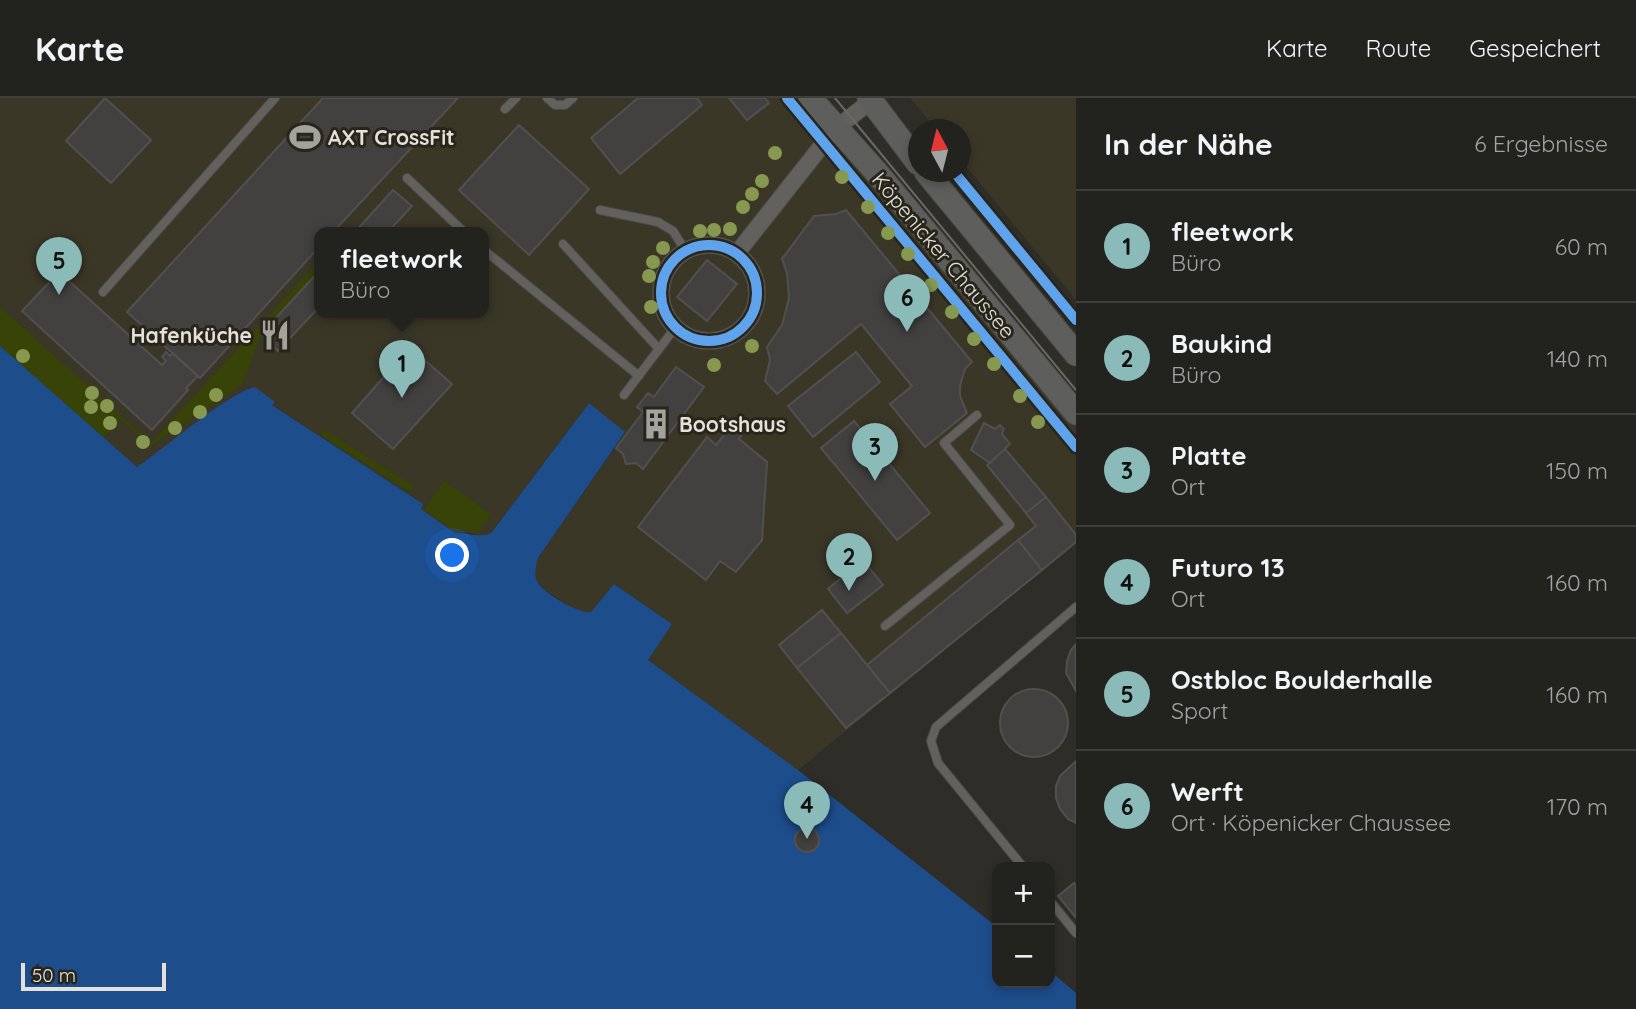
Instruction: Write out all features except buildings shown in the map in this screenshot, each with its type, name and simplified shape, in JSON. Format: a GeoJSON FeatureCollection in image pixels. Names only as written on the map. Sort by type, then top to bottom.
{"type":"FeatureCollection","features":[{"type":"Feature","properties":{"kind":"main road","name":"Köpenicker Chaussee"},"geometry":{"type":"LineString","coordinates":[[810,98],[878,174],[1076,413]]}},
{"type":"Feature","properties":{"kind":"main road","name":"Köpenicker Chaussee"},"geometry":{"type":"LineString","coordinates":[[870,99],[908,149]]}},
{"type":"Feature","properties":{"kind":"main road","name":"Köpenicker Chaussee"},"geometry":{"type":"LineString","coordinates":[[934,182],[1076,354]]}},
{"type":"Feature","properties":{"kind":"street"},"geometry":{"type":"LineString","coordinates":[[737,253],[835,129],[870,99]]}},
{"type":"Feature","properties":{"kind":"street"},"geometry":{"type":"LineString","coordinates":[[712,244],[737,253],[748,264],[758,295],[746,324],[734,334],[719,340],[704,341],[688,337],[675,328],[666,316],[660,287],[673,260],[685,250],[698,245],[712,244]]}},
{"type":"Feature","properties":{"kind":"lane"},"geometry":{"type":"LineString","coordinates":[[103,292],[275,98]]}},
{"type":"Feature","properties":{"kind":"lane"},"geometry":{"type":"LineString","coordinates":[[505,109],[516,98]]}},
{"type":"Feature","properties":{"kind":"lane"},"geometry":{"type":"LineString","coordinates":[[547,98],[555,105],[565,105],[573,98]]}},
{"type":"Feature","properties":{"kind":"lane"},"geometry":{"type":"LineString","coordinates":[[407,178],[459,227]]}},
{"type":"Feature","properties":{"kind":"lane"},"geometry":{"type":"LineString","coordinates":[[600,210],[658,222],[673,231],[685,250]]}},
{"type":"Feature","properties":{"kind":"lane"},"geometry":{"type":"LineString","coordinates":[[563,244],[659,349]]}},
{"type":"Feature","properties":{"kind":"lane"},"geometry":{"type":"LineString","coordinates":[[489,254],[639,376]]}},
{"type":"Feature","properties":{"kind":"lane"},"geometry":{"type":"LineString","coordinates":[[624,395],[675,328]]}},
{"type":"Feature","properties":{"kind":"lane"},"geometry":{"type":"LineString","coordinates":[[885,626],[1010,525],[944,443],[977,415]]}},
{"type":"Feature","properties":{"kind":"lane"},"geometry":{"type":"LineString","coordinates":[[1019,862],[938,764],[931,741],[936,726],[1076,607]]}},
{"type":"Feature","properties":{"kind":"lane"},"geometry":{"type":"LineString","coordinates":[[1055,907],[1076,933]]}},
{"type":"Feature","properties":{"kind":"shaded area"},"geometry":{"type":"Polygon","coordinates":[[[0,98],[810,98],[1076,413],[1076,543],[798,770],[648,660],[672,624],[614,584],[591,612],[583,614],[546,591],[536,580],[538,558],[625,433],[589,403],[492,532],[481,536],[466,532],[455,533],[420,509],[423,504],[271,404],[255,387],[229,399],[137,467],[0,346],[0,98]]]}},
{"type":"Feature","properties":{"kind":"shaded area"},"geometry":{"type":"Polygon","coordinates":[[[910,98],[1076,98],[1076,300],[971,172],[971,119],[928,119],[910,98]]]}},
{"type":"Feature","properties":{"kind":"green space"},"geometry":{"type":"Polygon","coordinates":[[[314,266],[314,277],[261,334],[242,385],[150,446],[120,419],[103,438],[0,346],[0,307],[151,443],[314,266]]]}},
{"type":"Feature","properties":{"kind":"green space"},"geometry":{"type":"Polygon","coordinates":[[[324,430],[414,486],[410,492],[321,435],[324,430]]]}},
{"type":"Feature","properties":{"kind":"green space"},"geometry":{"type":"Polygon","coordinates":[[[444,481],[491,514],[477,534],[466,530],[455,531],[424,510],[444,481]]]}},
{"type":"Feature","properties":{"kind":"water"},"geometry":{"type":"Polygon","coordinates":[[[0,346],[137,467],[214,409],[255,387],[275,402],[272,405],[423,504],[421,509],[455,533],[479,535],[492,532],[589,403],[625,432],[538,558],[536,576],[541,586],[570,606],[591,612],[614,584],[672,624],[648,660],[798,770],[992,923],[992,988],[1055,988],[1055,975],[1076,993],[1076,1009],[0,1009],[0,346]]]}},
{"type":"Feature","properties":{"kind":"tram line"},"geometry":{"type":"LineString","coordinates":[[835,98],[1076,390]]}},
{"type":"Feature","properties":{"kind":"cycle path"},"geometry":{"type":"LineString","coordinates":[[787,98],[1076,447]]}},
{"type":"Feature","properties":{"kind":"cycle path"},"geometry":{"type":"LineString","coordinates":[[962,182],[1076,320]]}},
{"type":"Feature","properties":{"kind":"cycle path"},"geometry":{"type":"LineString","coordinates":[[709,245],[728,248],[743,259],[754,274],[757,293],[754,312],[743,327],[728,338],[709,341],[690,338],[675,327],[664,312],[661,293],[664,274],[675,259],[690,248],[709,245]]}},
{"type":"Feature","properties":{"kind":"place","name":"AXT CrossFit"},"geometry":{"type":"Point","coordinates":[305,137]}},
{"type":"Feature","properties":{"kind":"place","name":"Ostbloc Boulderhalle"},"geometry":{"type":"Point","coordinates":[59,295]}},
{"type":"Feature","properties":{"kind":"place","name":"Werft"},"geometry":{"type":"Point","coordinates":[907,332]}},
{"type":"Feature","properties":{"kind":"place","name":"Hafenküche"},"geometry":{"type":"Point","coordinates":[275,335]}},
{"type":"Feature","properties":{"kind":"place","name":"fleetwork"},"geometry":{"type":"Point","coordinates":[402,398]}},
{"type":"Feature","properties":{"kind":"place","name":"Bootshaus"},"geometry":{"type":"Point","coordinates":[656,424]}},
{"type":"Feature","properties":{"kind":"place","name":"Platte"},"geometry":{"type":"Point","coordinates":[875,481]}},
{"type":"Feature","properties":{"kind":"place","name":"Baukind"},"geometry":{"type":"Point","coordinates":[849,591]}},
{"type":"Feature","properties":{"kind":"place","name":"Futuro 13"},"geometry":{"type":"Point","coordinates":[807,839]}}]}
